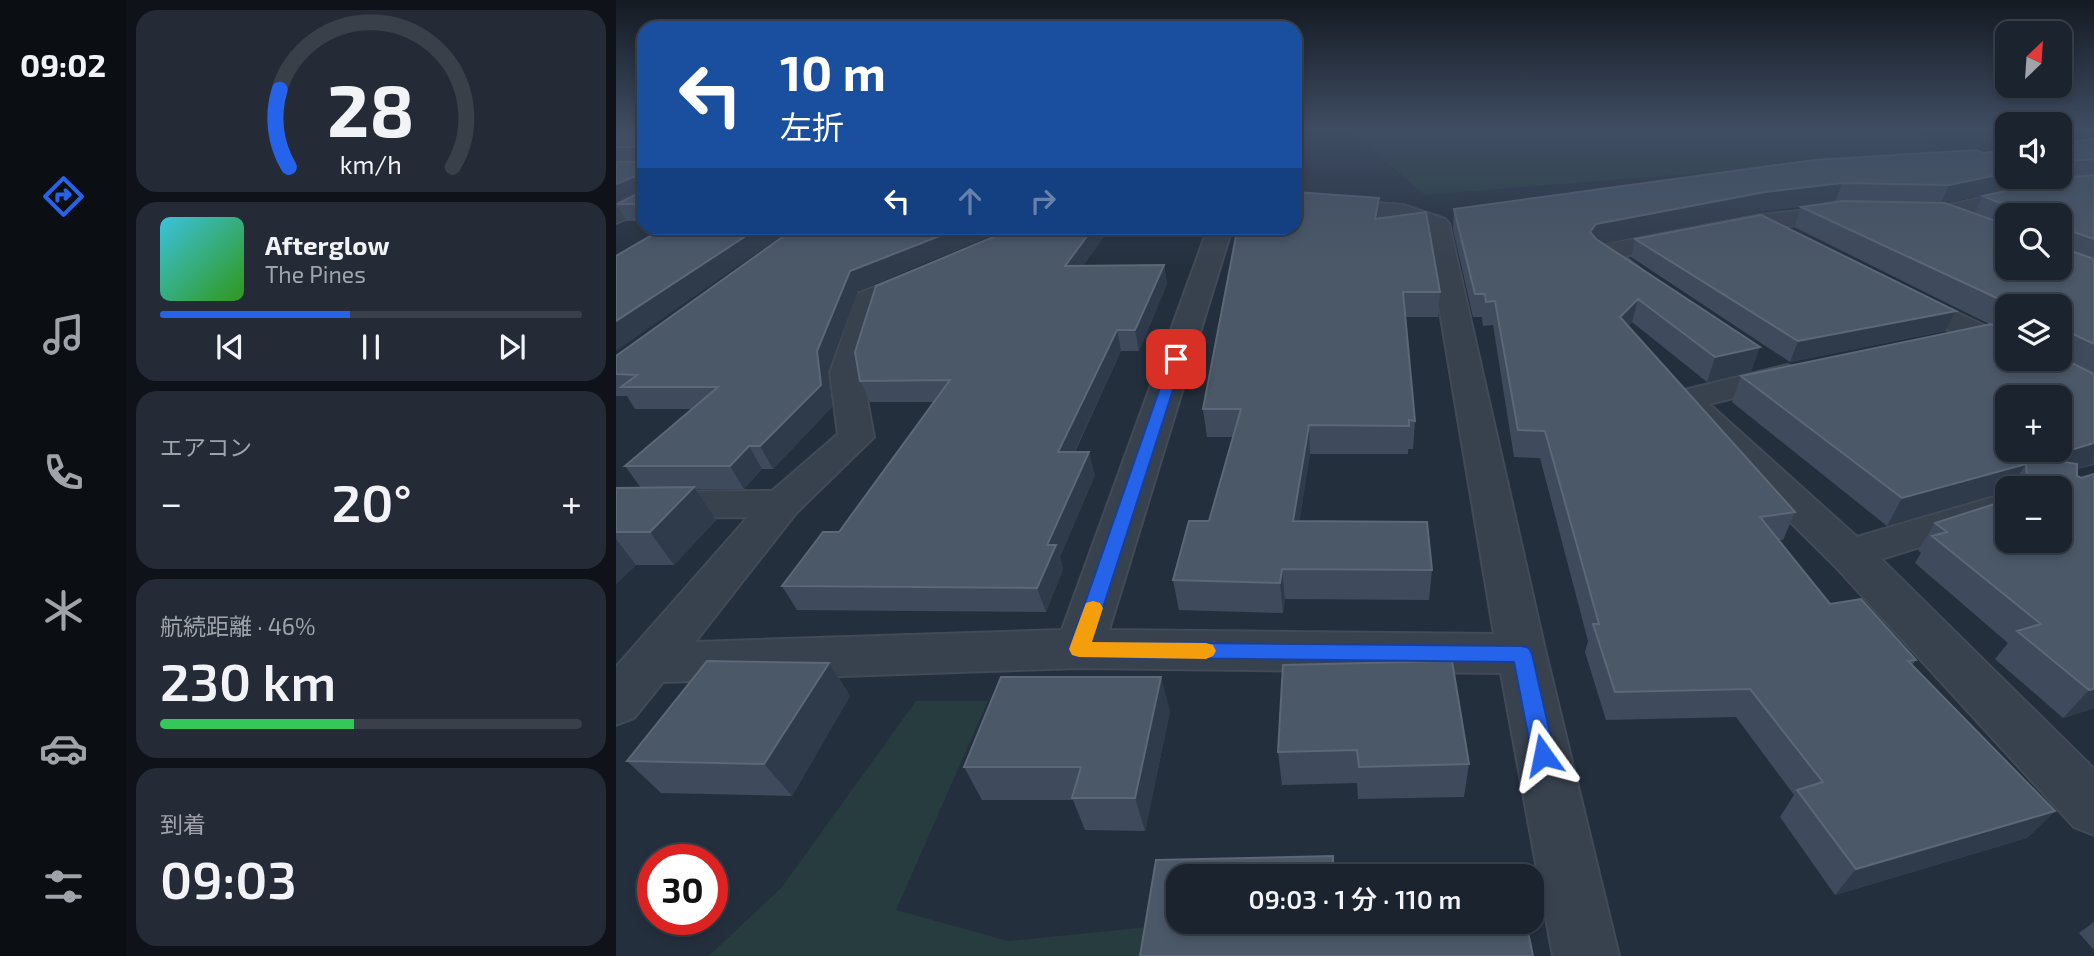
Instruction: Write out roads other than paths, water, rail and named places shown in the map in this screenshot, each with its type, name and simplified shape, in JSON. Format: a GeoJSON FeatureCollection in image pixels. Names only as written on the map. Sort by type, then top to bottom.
{"type":"FeatureCollection","features":[{"type":"Feature","properties":{"kind":"street"},"geometry":{"type":"LineString","coordinates":[[2072,187],[2094,185]]}},
{"type":"Feature","properties":{"kind":"street"},"geometry":{"type":"LineString","coordinates":[[1658,291],[1602,253],[1759,222],[1835,212],[1940,214],[2052,189],[2094,204]]}},
{"type":"Feature","properties":{"kind":"street"},"geometry":{"type":"LineString","coordinates":[[1302,205],[1403,212],[1437,225],[1522,654],[1586,956]]}},
{"type":"Feature","properties":{"kind":"street"},"geometry":{"type":"LineString","coordinates":[[616,216],[637,206]]}},
{"type":"Feature","properties":{"kind":"street"},"geometry":{"type":"LineString","coordinates":[[1940,214],[1974,228]]}},
{"type":"Feature","properties":{"kind":"street"},"geometry":{"type":"LineString","coordinates":[[1759,222],[1796,241]]}},
{"type":"Feature","properties":{"kind":"street"},"geometry":{"type":"LineString","coordinates":[[1079,649],[1218,235]]}},
{"type":"Feature","properties":{"kind":"street"},"geometry":{"type":"LineString","coordinates":[[616,703],[782,504],[856,437],[846,373],[869,299],[956,262]]}},
{"type":"Feature","properties":{"kind":"street"},"geometry":{"type":"LineString","coordinates":[[1883,285],[1995,342]]}},
{"type":"Feature","properties":{"kind":"street"},"geometry":{"type":"LineString","coordinates":[[1929,346],[1995,342]]}},
{"type":"Feature","properties":{"kind":"street"},"geometry":{"type":"LineString","coordinates":[[1823,368],[1772,368],[1684,400],[1849,554],[2089,795]]}},
{"type":"Feature","properties":{"kind":"street"},"geometry":{"type":"LineString","coordinates":[[616,505],[782,504]]}},
{"type":"Feature","properties":{"kind":"street"},"geometry":{"type":"LineString","coordinates":[[1849,554],[1995,510]]}},
{"type":"Feature","properties":{"kind":"street"},"geometry":{"type":"LineString","coordinates":[[649,663],[1079,649],[1522,654]]}}]}
